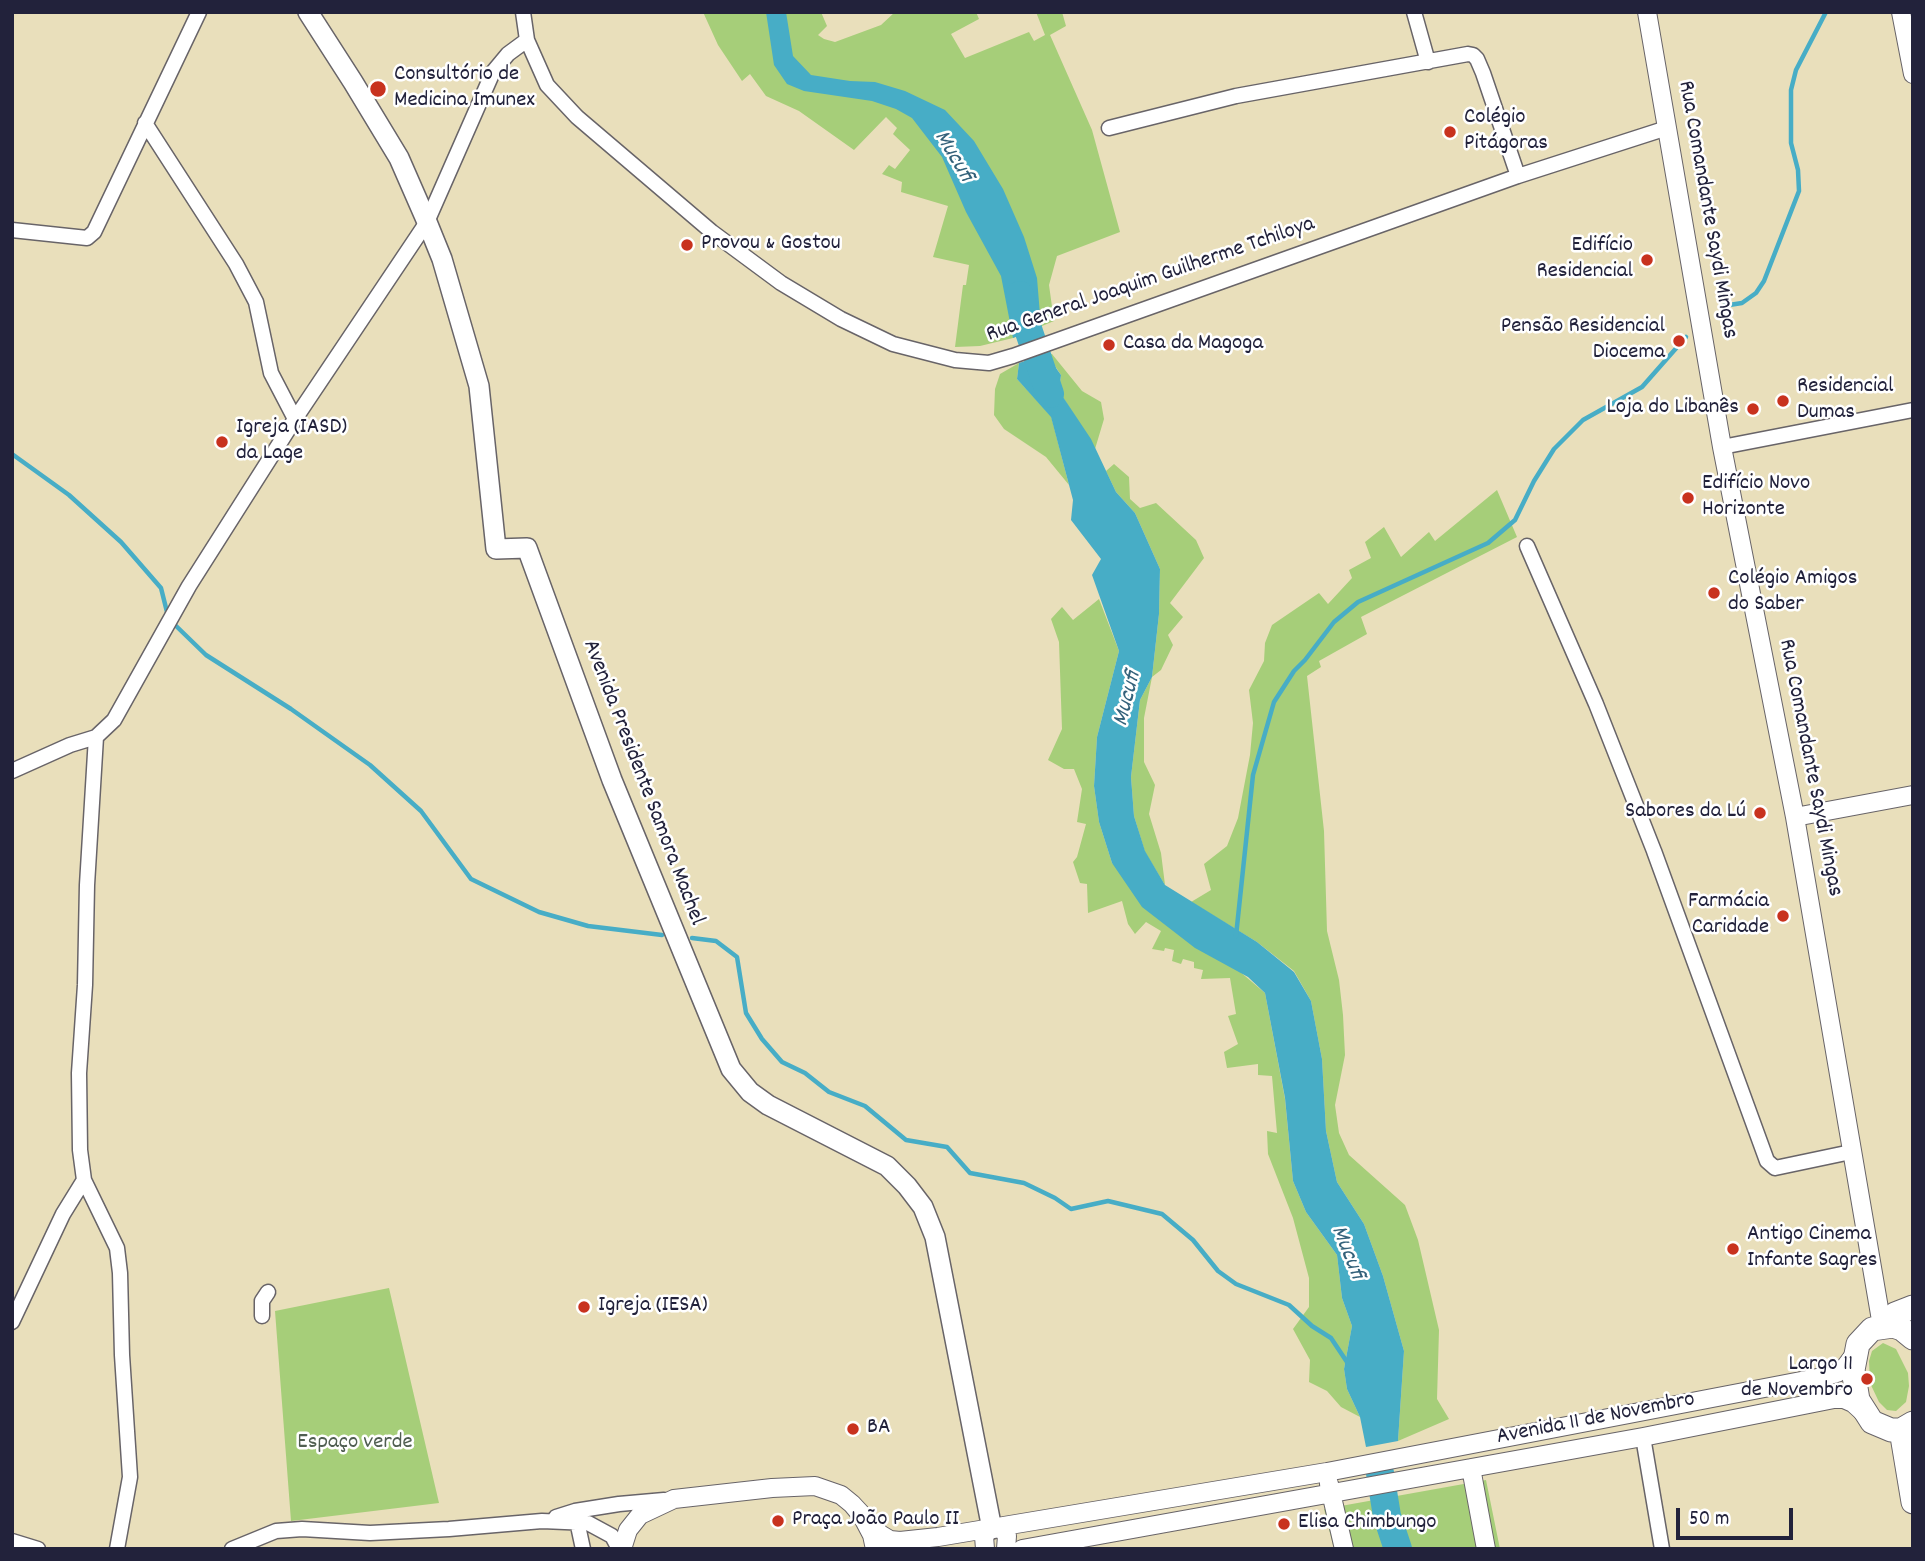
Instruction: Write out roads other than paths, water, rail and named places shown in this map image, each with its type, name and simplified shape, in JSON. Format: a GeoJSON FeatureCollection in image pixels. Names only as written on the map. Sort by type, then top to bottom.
{"type":"FeatureCollection","features":[{"type":"Feature","properties":{"kind":"main road","name":"Avenida Presidente Samora Machel"},"geometry":{"type":"LineString","coordinates":[[308,12],[399,159],[427,222],[442,260],[480,386],[496,549],[527,548],[612,780],[731,1069],[750,1092],[768,1105],[887,1166],[923,1207],[934,1237],[992,1529]]}},
{"type":"Feature","properties":{"kind":"main road"},"geometry":{"type":"LineString","coordinates":[[1913,1307],[1895,1314],[1882,1326],[1864,1336],[1855,1354],[1854,1384],[1857,1400],[1865,1414],[1881,1427],[1909,1430],[1913,1502]]}},
{"type":"Feature","properties":{"kind":"main road"},"geometry":{"type":"LineString","coordinates":[[1882,1326],[1902,1329],[1913,1338]]}},
{"type":"Feature","properties":{"kind":"street"},"geometry":{"type":"LineString","coordinates":[[12,230],[90,236],[199,12]]}},
{"type":"Feature","properties":{"kind":"street","name":"Rua General Joaquim Guilherme Tchiloya"},"geometry":{"type":"LineString","coordinates":[[523,12],[527,40],[547,85],[577,117],[712,232],[781,283],[841,319],[893,344],[955,360],[989,363],[1013,356],[1518,176],[1667,128]]}},
{"type":"Feature","properties":{"kind":"street"},"geometry":{"type":"LineString","coordinates":[[1414,12],[1429,62]]}},
{"type":"Feature","properties":{"kind":"street","name":"Rua Comandante Saydi Mingas"},"geometry":{"type":"LineString","coordinates":[[1647,12],[1723,447],[1795,817],[1882,1326]]}},
{"type":"Feature","properties":{"kind":"street"},"geometry":{"type":"LineString","coordinates":[[1901,12],[1913,74]]}},
{"type":"Feature","properties":{"kind":"street"},"geometry":{"type":"LineString","coordinates":[[12,771],[70,745],[96,737],[114,720],[189,586],[295,419],[427,222],[493,72],[508,54],[527,40]]}},
{"type":"Feature","properties":{"kind":"street"},"geometry":{"type":"LineString","coordinates":[[1109,128],[1236,96],[1468,54],[1477,59],[1518,176]]}},
{"type":"Feature","properties":{"kind":"street"},"geometry":{"type":"LineString","coordinates":[[145,123],[236,264],[256,302],[271,373],[295,419]]}},
{"type":"Feature","properties":{"kind":"street"},"geometry":{"type":"LineString","coordinates":[[1723,447],[1913,410]]}},
{"type":"Feature","properties":{"kind":"street"},"geometry":{"type":"LineString","coordinates":[[1527,546],[1601,716],[1654,851],[1767,1161],[1775,1168],[1851,1152]]}},
{"type":"Feature","properties":{"kind":"street"},"geometry":{"type":"LineString","coordinates":[[96,737],[79,1073],[80,1150],[84,1180],[117,1248],[120,1273],[130,1477],[117,1549]]}},
{"type":"Feature","properties":{"kind":"street"},"geometry":{"type":"LineString","coordinates":[[1795,817],[1913,795]]}},
{"type":"Feature","properties":{"kind":"street"},"geometry":{"type":"LineString","coordinates":[[12,1322],[63,1213],[84,1180]]}},
{"type":"Feature","properties":{"kind":"street"},"geometry":{"type":"LineString","coordinates":[[262,1316],[262,1301],[268,1292]]}},
{"type":"Feature","properties":{"kind":"street","name":"Avenida 11 de Novembro"},"geometry":{"type":"LineString","coordinates":[[852,1504],[880,1534],[890,1540],[992,1529],[1327,1472],[1827,1376],[1845,1367],[1855,1354]]}},
{"type":"Feature","properties":{"kind":"street","name":"Avenida 11 de Novembro"},"geometry":{"type":"LineString","coordinates":[[1022,1549],[1643,1437],[1834,1399],[1853,1403],[1865,1414]]}},
{"type":"Feature","properties":{"kind":"street"},"geometry":{"type":"LineString","coordinates":[[1643,1437],[1662,1549]]}},
{"type":"Feature","properties":{"kind":"street"},"geometry":{"type":"LineString","coordinates":[[1471,1468],[1486,1549]]}},
{"type":"Feature","properties":{"kind":"street"},"geometry":{"type":"LineString","coordinates":[[1327,1472],[1344,1549]]}},
{"type":"Feature","properties":{"kind":"street"},"geometry":{"type":"LineString","coordinates":[[542,1521],[575,1511],[772,1488],[815,1486],[841,1495],[852,1504],[872,1535],[875,1549]]}},
{"type":"Feature","properties":{"kind":"street"},"geometry":{"type":"LineString","coordinates":[[621,1549],[628,1530],[640,1515],[674,1499]]}},
{"type":"Feature","properties":{"kind":"street"},"geometry":{"type":"LineString","coordinates":[[232,1549],[276,1531],[302,1529],[370,1533],[578,1521],[598,1527],[611,1536],[621,1549]]}},
{"type":"Feature","properties":{"kind":"street"},"geometry":{"type":"LineString","coordinates":[[578,1521],[583,1549]]}},
{"type":"Feature","properties":{"kind":"street"},"geometry":{"type":"LineString","coordinates":[[985,1549],[984,1536],[992,1529],[1000,1529],[1006,1533],[1009,1539],[1006,1549]]}},
{"type":"Feature","properties":{"kind":"street"},"geometry":{"type":"LineString","coordinates":[[12,1541],[38,1549]]}},
{"type":"Feature","properties":{"kind":"water"},"geometry":{"type":"Polygon","coordinates":[[[766,12],[786,12],[793,56],[811,75],[875,82],[905,91],[945,110],[974,141],[1003,189],[1024,237],[1037,278],[1041,327],[1013,338],[1001,276],[966,212],[942,157],[912,118],[872,101],[804,91],[787,84],[774,65],[766,12]]]}},
{"type":"Feature","properties":{"kind":"water"},"geometry":{"type":"Polygon","coordinates":[[[1046,354],[1061,375],[1059,391],[1091,439],[1116,492],[1135,513],[1160,569],[1159,614],[1152,677],[1140,700],[1131,777],[1134,816],[1145,851],[1165,885],[1257,942],[1294,972],[1311,1001],[1322,1059],[1326,1131],[1337,1182],[1364,1224],[1383,1276],[1404,1351],[1398,1441],[1366,1447],[1360,1417],[1347,1389],[1344,1369],[1352,1326],[1342,1298],[1337,1255],[1306,1212],[1293,1181],[1285,1098],[1265,993],[1248,977],[1195,948],[1142,907],[1112,863],[1099,822],[1094,786],[1097,737],[1119,651],[1092,575],[1101,559],[1071,520],[1073,500],[1051,417],[1017,379],[1019,363],[1046,354]]]}},
{"type":"Feature","properties":{"kind":"water"},"geometry":{"type":"Polygon","coordinates":[[[1395,1512],[1406,1549],[1391,1549],[1379,1516],[1395,1512]]]}},
{"type":"Feature","properties":{"kind":"waterway"},"geometry":{"type":"LineString","coordinates":[[1723,306],[1742,303],[1756,293],[1764,281],[1799,191],[1798,170],[1791,143],[1791,90],[1796,70],[1826,12]]}},
{"type":"Feature","properties":{"kind":"waterway","name":"Mucufi"},"geometry":{"type":"LineString","coordinates":[[1020,295],[1027,326],[1050,394]]}},
{"type":"Feature","properties":{"kind":"waterway"},"geometry":{"type":"LineString","coordinates":[[1236,936],[1253,775],[1274,702],[1294,671],[1334,622],[1358,602],[1488,543],[1515,520],[1534,481],[1554,449],[1583,420],[1642,387],[1686,337]]}},
{"type":"Feature","properties":{"kind":"waterway"},"geometry":{"type":"LineString","coordinates":[[12,454],[69,495],[121,542],[161,588],[168,616]]}},
{"type":"Feature","properties":{"kind":"waterway"},"geometry":{"type":"LineString","coordinates":[[173,623],[206,655],[291,709],[370,765],[421,811],[471,879],[539,912],[588,926],[662,935]]}},
{"type":"Feature","properties":{"kind":"waterway"},"geometry":{"type":"LineString","coordinates":[[692,938],[716,941],[737,957],[746,1013],[762,1039],[782,1062],[805,1073],[829,1092],[865,1106],[906,1140],[947,1147],[970,1173],[1024,1183],[1071,1209],[1108,1201],[1162,1214],[1193,1240],[1218,1271],[1236,1284],[1289,1305],[1312,1326],[1331,1338],[1349,1365]]}},
{"type":"Feature","properties":{"kind":"waterway","name":"Mucufi"},"geometry":{"type":"LineString","coordinates":[[1380,1473],[1387,1516],[1398,1549]]}},
{"type":"Feature","properties":{"kind":"place","name":"Consultório de Medicina Imunex"},"geometry":{"type":"Point","coordinates":[378,89]}},
{"type":"Feature","properties":{"kind":"place","name":"Colégio Pitágoras"},"geometry":{"type":"Point","coordinates":[1450,132]}},
{"type":"Feature","properties":{"kind":"place","name":"Provou & Gostou"},"geometry":{"type":"Point","coordinates":[687,245]}},
{"type":"Feature","properties":{"kind":"place","name":"Edifício Residencial"},"geometry":{"type":"Point","coordinates":[1647,260]}},
{"type":"Feature","properties":{"kind":"place","name":"Pensão Residencial Diocema"},"geometry":{"type":"Point","coordinates":[1679,341]}},
{"type":"Feature","properties":{"kind":"place","name":"Casa da Magoga"},"geometry":{"type":"Point","coordinates":[1109,345]}},
{"type":"Feature","properties":{"kind":"place","name":"Residencial Dumas"},"geometry":{"type":"Point","coordinates":[1783,401]}},
{"type":"Feature","properties":{"kind":"place","name":"Loja do Libanês"},"geometry":{"type":"Point","coordinates":[1753,409]}},
{"type":"Feature","properties":{"kind":"place","name":"Igreja (IASD) da Lage"},"geometry":{"type":"Point","coordinates":[222,442]}},
{"type":"Feature","properties":{"kind":"place","name":"Edifício Novo Horizonte"},"geometry":{"type":"Point","coordinates":[1688,498]}},
{"type":"Feature","properties":{"kind":"place","name":"Colégio Amigos do Saber"},"geometry":{"type":"Point","coordinates":[1714,593]}},
{"type":"Feature","properties":{"kind":"place","name":"Sabores da Lú"},"geometry":{"type":"Point","coordinates":[1760,813]}},
{"type":"Feature","properties":{"kind":"place","name":"Farmácia Caridade"},"geometry":{"type":"Point","coordinates":[1783,916]}},
{"type":"Feature","properties":{"kind":"place","name":"Antigo Cinema Infante Sagres"},"geometry":{"type":"Point","coordinates":[1733,1249]}},
{"type":"Feature","properties":{"kind":"place","name":"Igreja (IESA)"},"geometry":{"type":"Point","coordinates":[584,1307]}},
{"type":"Feature","properties":{"kind":"place","name":"Largo 11 de Novembro"},"geometry":{"type":"Point","coordinates":[1867,1379]}},
{"type":"Feature","properties":{"kind":"place","name":"BA"},"geometry":{"type":"Point","coordinates":[853,1429]}},
{"type":"Feature","properties":{"kind":"place","name":"Praça João Paulo II"},"geometry":{"type":"Point","coordinates":[778,1521]}},
{"type":"Feature","properties":{"kind":"place","name":"Elisa Chimbungo"},"geometry":{"type":"Point","coordinates":[1284,1524]}},
{"type":"Feature","properties":{"kind":"park label","name":"Espaço verde"},"geometry":{"type":"Point","coordinates":[355,1444]}}]}
